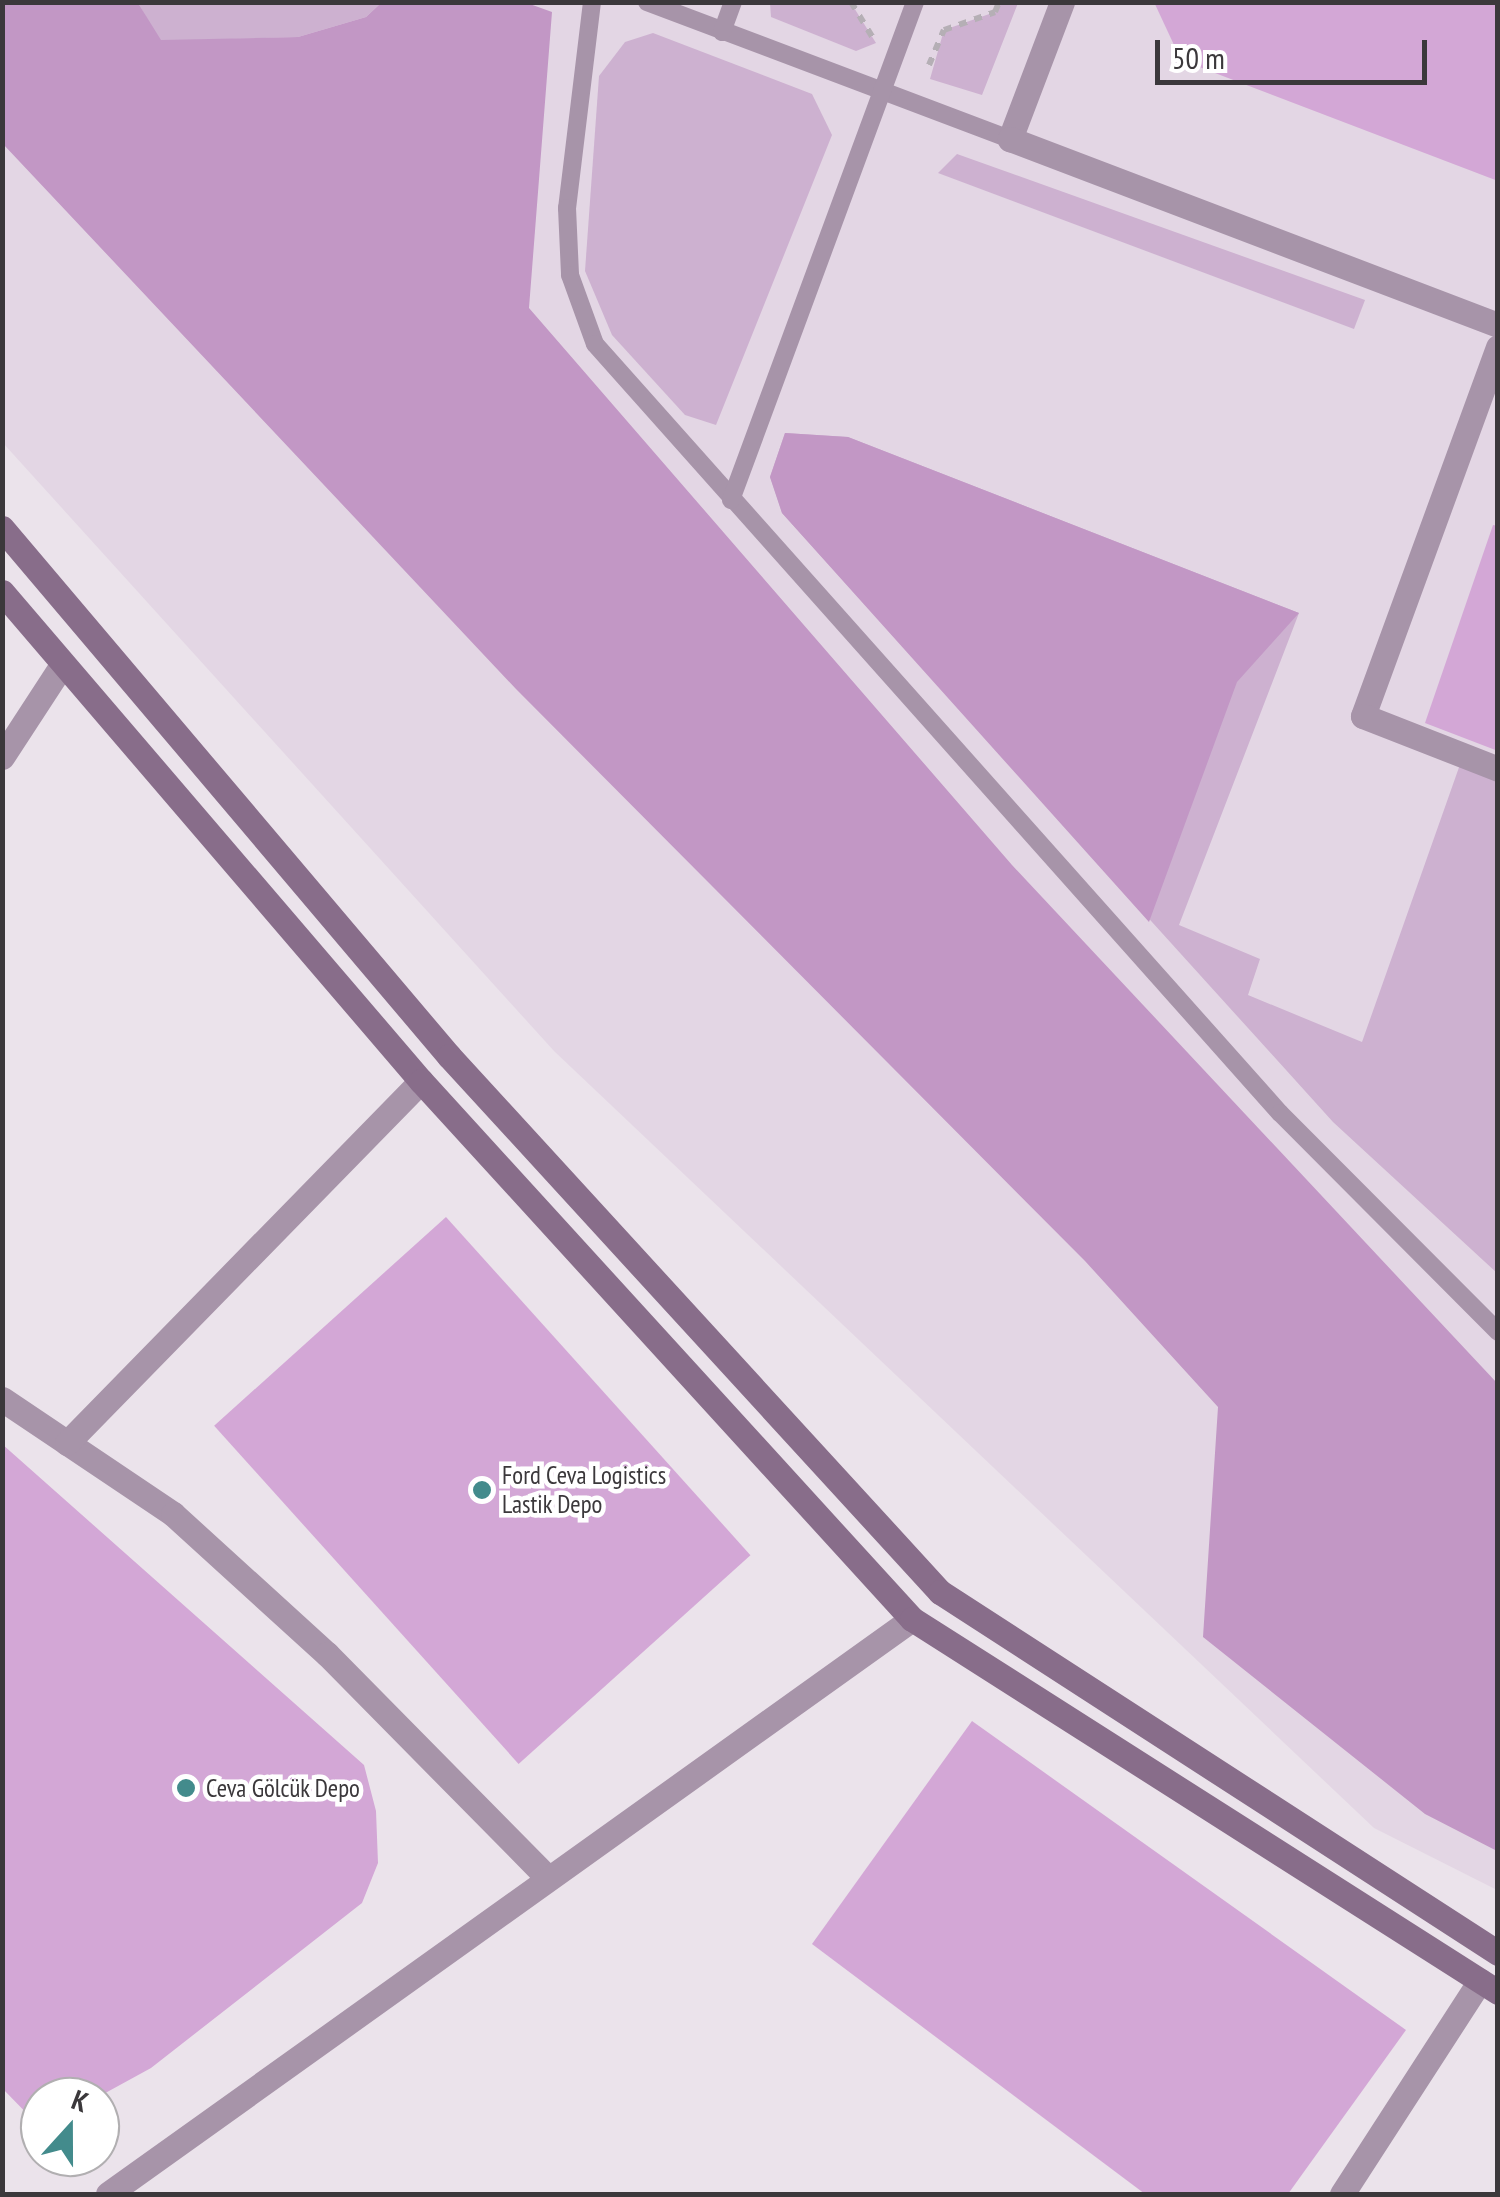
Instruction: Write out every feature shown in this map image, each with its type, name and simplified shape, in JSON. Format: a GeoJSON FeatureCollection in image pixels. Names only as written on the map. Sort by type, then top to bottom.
{"type":"FeatureCollection","features":[{"type":"Feature","properties":{"kind":"main road"},"geometry":{"type":"LineString","coordinates":[[2,528],[448,1056],[940,1592],[1498,1953]]}},
{"type":"Feature","properties":{"kind":"main road"},"geometry":{"type":"LineString","coordinates":[[2,592],[421,1081],[912,1619],[1489,1986]]}},
{"type":"Feature","properties":{"kind":"street"},"geometry":{"type":"LineString","coordinates":[[1062,2],[1010,139],[1498,325]]}},
{"type":"Feature","properties":{"kind":"street"},"geometry":{"type":"LineString","coordinates":[[1498,347],[1363,716],[1498,769]]}},
{"type":"Feature","properties":{"kind":"street"},"geometry":{"type":"LineString","coordinates":[[2,756],[62,665]]}},
{"type":"Feature","properties":{"kind":"street"},"geometry":{"type":"LineString","coordinates":[[67,1443],[421,1081]]}},
{"type":"Feature","properties":{"kind":"street"},"geometry":{"type":"LineString","coordinates":[[2,1400],[201,1539],[547,1877]]}},
{"type":"Feature","properties":{"kind":"street"},"geometry":{"type":"LineString","coordinates":[[108,2194],[912,1619]]}},
{"type":"Feature","properties":{"kind":"street"},"geometry":{"type":"LineString","coordinates":[[1342,2194],[1489,1986]]}},
{"type":"Feature","properties":{"kind":"lane"},"geometry":{"type":"LineString","coordinates":[[592,2],[567,208],[570,275],[595,344],[1280,1113],[1498,1332]]}},
{"type":"Feature","properties":{"kind":"lane"},"geometry":{"type":"LineString","coordinates":[[722,32],[733,2]]}},
{"type":"Feature","properties":{"kind":"lane"},"geometry":{"type":"LineString","coordinates":[[731,500],[915,2]]}},
{"type":"Feature","properties":{"kind":"lane"},"geometry":{"type":"LineString","coordinates":[[650,3],[878,94],[1010,139]]}},
{"type":"Feature","properties":{"kind":"path"},"geometry":{"type":"LineString","coordinates":[[851,2],[876,43]]}},
{"type":"Feature","properties":{"kind":"path"},"geometry":{"type":"LineString","coordinates":[[930,64],[944,30],[995,12],[999,2]]}},
{"type":"Feature","properties":{"kind":"shaded area"},"geometry":{"type":"Polygon","coordinates":[[[3,2],[138,3],[161,40],[298,37],[366,17],[381,3],[527,3],[552,12],[529,308],[1012,865],[1497,1383],[1497,1851],[1425,1814],[1203,1637],[1218,1407],[1085,1261],[516,689],[3,144],[3,2]]]}},
{"type":"Feature","properties":{"kind":"shaded area"},"geometry":{"type":"Polygon","coordinates":[[[3,3],[1497,3],[1497,1890],[1374,1828],[554,1051],[3,443],[3,3]]]}},
{"type":"Feature","properties":{"kind":"shaded area"},"geometry":{"type":"Polygon","coordinates":[[[138,3],[381,3],[366,17],[298,37],[160,41],[138,3]]]}},
{"type":"Feature","properties":{"kind":"shaded area"},"geometry":{"type":"Polygon","coordinates":[[[770,3],[851,3],[876,43],[856,51],[771,17],[770,3]]]}},
{"type":"Feature","properties":{"kind":"shaded area"},"geometry":{"type":"Polygon","coordinates":[[[999,3],[1018,3],[982,95],[930,79],[944,30],[995,12],[999,3]]]}},
{"type":"Feature","properties":{"kind":"shaded area"},"geometry":{"type":"Polygon","coordinates":[[[653,33],[812,94],[832,135],[716,425],[685,415],[612,335],[585,271],[599,76],[625,42],[653,33]]]}},
{"type":"Feature","properties":{"kind":"shaded area"},"geometry":{"type":"Polygon","coordinates":[[[957,154],[1365,300],[1354,329],[938,173],[957,154]]]}},
{"type":"Feature","properties":{"kind":"shaded area"},"geometry":{"type":"Polygon","coordinates":[[[785,433],[848,437],[1299,613],[1179,925],[1260,959],[1248,995],[1362,1042],[1463,756],[1497,769],[1497,1273],[1333,1122],[782,513],[770,477],[785,433]]]}},
{"type":"Feature","properties":{"kind":"shaded area"},"geometry":{"type":"Polygon","coordinates":[[[785,433],[848,437],[1299,613],[1237,682],[1149,922],[782,513],[770,477],[785,433]]]}},
{"type":"Feature","properties":{"kind":"building"},"geometry":{"type":"Polygon","coordinates":[[[1154,2],[1498,2],[1498,181],[1181,60],[1154,2]]]}},
{"type":"Feature","properties":{"kind":"building"},"geometry":{"type":"Polygon","coordinates":[[[1493,525],[1498,526],[1498,751],[1425,723],[1493,525]]]}},
{"type":"Feature","properties":{"kind":"building","name":"Ford Ceva Logistics Lastik Depo"},"geometry":{"type":"Polygon","coordinates":[[[446,1217],[750,1555],[519,1764],[214,1426],[446,1217]]]}},
{"type":"Feature","properties":{"kind":"building","name":"Ceva Gölcük Depo"},"geometry":{"type":"Polygon","coordinates":[[[2,1444],[364,1765],[376,1811],[378,1863],[362,1903],[151,2068],[120,2085],[120,2077],[20,2077],[20,2106],[2,2088],[2,1444]]]}},
{"type":"Feature","properties":{"kind":"building"},"geometry":{"type":"Polygon","coordinates":[[[972,1721],[1406,2030],[1288,2194],[1145,2194],[812,1944],[972,1721]]]}},
{"type":"Feature","properties":{"kind":"place","name":"Ford Ceva Logistics Lastik Depo"},"geometry":{"type":"Point","coordinates":[482,1490]}},
{"type":"Feature","properties":{"kind":"place","name":"Ceva Gölcük Depo"},"geometry":{"type":"Point","coordinates":[186,1788]}}]}
